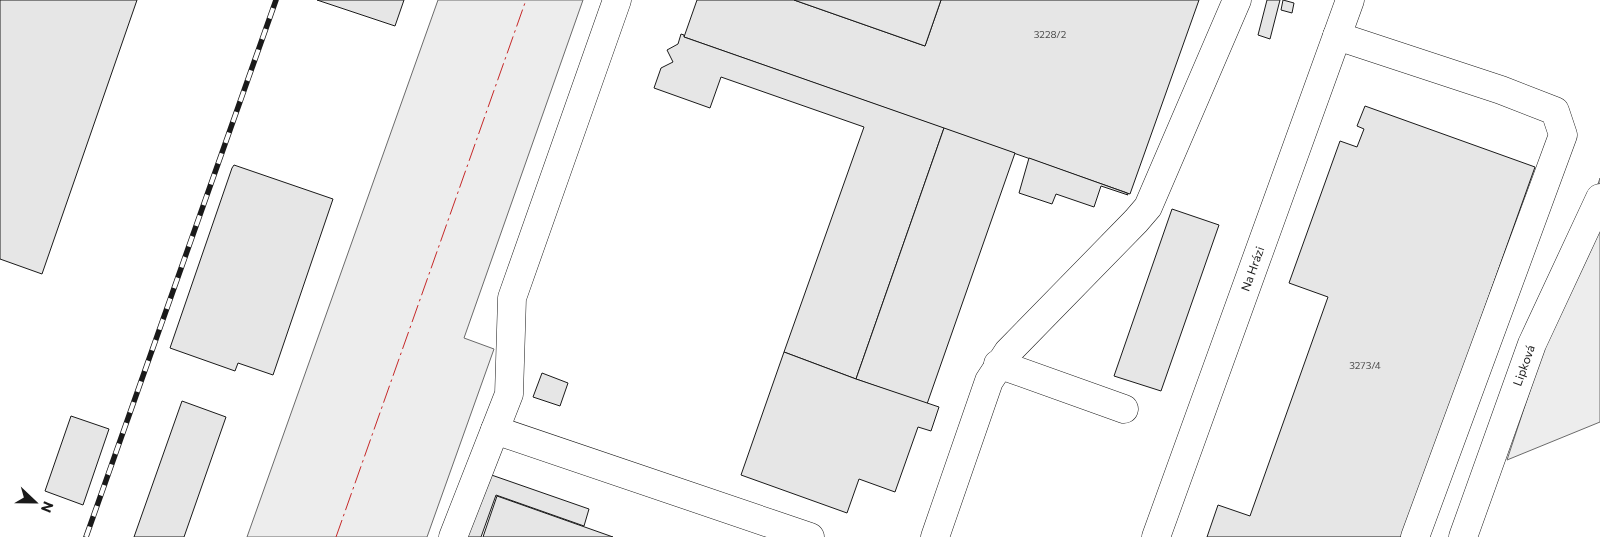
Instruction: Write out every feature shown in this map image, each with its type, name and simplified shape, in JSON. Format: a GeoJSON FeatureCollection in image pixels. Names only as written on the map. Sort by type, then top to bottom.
{"type":"FeatureCollection","features":[{"type":"Feature","properties":{"kind":"street"},"geometry":{"type":"LineString","coordinates":[[453,537],[509,394],[512,298],[617,0]]}},
{"type":"Feature","properties":{"kind":"street"},"geometry":{"type":"LineString","coordinates":[[935,537],[990,381],[998,364],[1148,207],[1237,0]]}},
{"type":"Feature","properties":{"kind":"street","name":"Na Hrázi"},"geometry":{"type":"LineString","coordinates":[[1156,537],[1350,0]]}},
{"type":"Feature","properties":{"kind":"street"},"geometry":{"type":"LineString","coordinates":[[1337,36],[1501,90],[1555,111],[1563,135],[1415,537]]}},
{"type":"Feature","properties":{"kind":"street","name":"Lipková"},"geometry":{"type":"LineString","coordinates":[[1463,537],[1532,344],[1600,198]]}},
{"type":"Feature","properties":{"kind":"street"},"geometry":{"type":"LineString","coordinates":[[998,364],[1124,409]]}},
{"type":"Feature","properties":{"kind":"street"},"geometry":{"type":"LineString","coordinates":[[495,430],[810,537]]}},
{"type":"Feature","properties":{"kind":"shaded area"},"geometry":{"type":"Polygon","coordinates":[[[438,0],[583,0],[464,338],[494,349],[427,537],[247,537],[438,0]]]}},
{"type":"Feature","properties":{"kind":"shaded area"},"geometry":{"type":"Polygon","coordinates":[[[1600,178],[1600,422],[1507,460],[1600,178]]]}},
{"type":"Feature","properties":{"kind":"building"},"geometry":{"type":"Polygon","coordinates":[[[0,0],[137,0],[42,274],[0,259],[0,0]]]}},
{"type":"Feature","properties":{"kind":"building"},"geometry":{"type":"Polygon","coordinates":[[[317,0],[404,0],[395,26],[317,0]]]}},
{"type":"Feature","properties":{"kind":"building"},"geometry":{"type":"Polygon","coordinates":[[[697,0],[794,0],[925,46],[941,0],[1199,0],[1130,194],[684,37],[697,0]]]}},
{"type":"Feature","properties":{"kind":"building"},"geometry":{"type":"Polygon","coordinates":[[[794,0],[941,0],[925,46],[794,0]]]}},
{"type":"Feature","properties":{"kind":"building"},"geometry":{"type":"Polygon","coordinates":[[[1267,0],[1280,0],[1270,39],[1258,35],[1267,0]]]}},
{"type":"Feature","properties":{"kind":"building"},"geometry":{"type":"Polygon","coordinates":[[[1283,0],[1294,3],[1292,13],[1281,10],[1283,0]]]}},
{"type":"Feature","properties":{"kind":"building"},"geometry":{"type":"Polygon","coordinates":[[[681,34],[684,37],[944,128],[856,379],[784,352],[864,127],[721,77],[710,108],[654,88],[661,68],[673,62],[667,50],[678,44],[681,34]]]}},
{"type":"Feature","properties":{"kind":"building"},"geometry":{"type":"Polygon","coordinates":[[[1365,106],[1535,167],[1403,537],[1207,537],[1218,505],[1250,516],[1328,297],[1289,283],[1340,141],[1357,147],[1364,129],[1357,126],[1365,106]]]}},
{"type":"Feature","properties":{"kind":"building"},"geometry":{"type":"Polygon","coordinates":[[[944,128],[1015,153],[927,404],[856,379],[944,128]]]}},
{"type":"Feature","properties":{"kind":"building"},"geometry":{"type":"Polygon","coordinates":[[[1029,158],[1127,193],[1128,195],[1101,186],[1094,207],[1056,194],[1052,204],[1019,193],[1029,158]]]}},
{"type":"Feature","properties":{"kind":"building"},"geometry":{"type":"Polygon","coordinates":[[[234,165],[333,199],[273,375],[238,363],[235,371],[170,348],[234,165]]]}},
{"type":"Feature","properties":{"kind":"building"},"geometry":{"type":"Polygon","coordinates":[[[1172,209],[1219,225],[1161,391],[1114,376],[1172,209]]]}},
{"type":"Feature","properties":{"kind":"building"},"geometry":{"type":"Polygon","coordinates":[[[784,352],[939,407],[931,431],[918,427],[895,492],[859,479],[847,513],[741,475],[784,352]]]}},
{"type":"Feature","properties":{"kind":"building"},"geometry":{"type":"Polygon","coordinates":[[[542,373],[568,383],[560,406],[533,397],[542,373]]]}},
{"type":"Feature","properties":{"kind":"building"},"geometry":{"type":"Polygon","coordinates":[[[182,401],[226,417],[184,537],[134,537],[182,401]]]}},
{"type":"Feature","properties":{"kind":"building"},"geometry":{"type":"Polygon","coordinates":[[[71,416],[109,429],[83,505],[45,491],[71,416]]]}},
{"type":"Feature","properties":{"kind":"building"},"geometry":{"type":"Polygon","coordinates":[[[480,471],[589,509],[584,526],[496,495],[481,537],[457,537],[480,471]]]}},
{"type":"Feature","properties":{"kind":"building"},"geometry":{"type":"Polygon","coordinates":[[[497,496],[613,537],[483,537],[497,496]]]}},
{"type":"Feature","properties":{"kind":"railway"},"geometry":{"type":"LineString","coordinates":[[86,537],[276,0]]}},
{"type":"Feature","properties":{"kind":"power"},"geometry":{"type":"LineString","coordinates":[[336,537],[526,0]]}}]}
